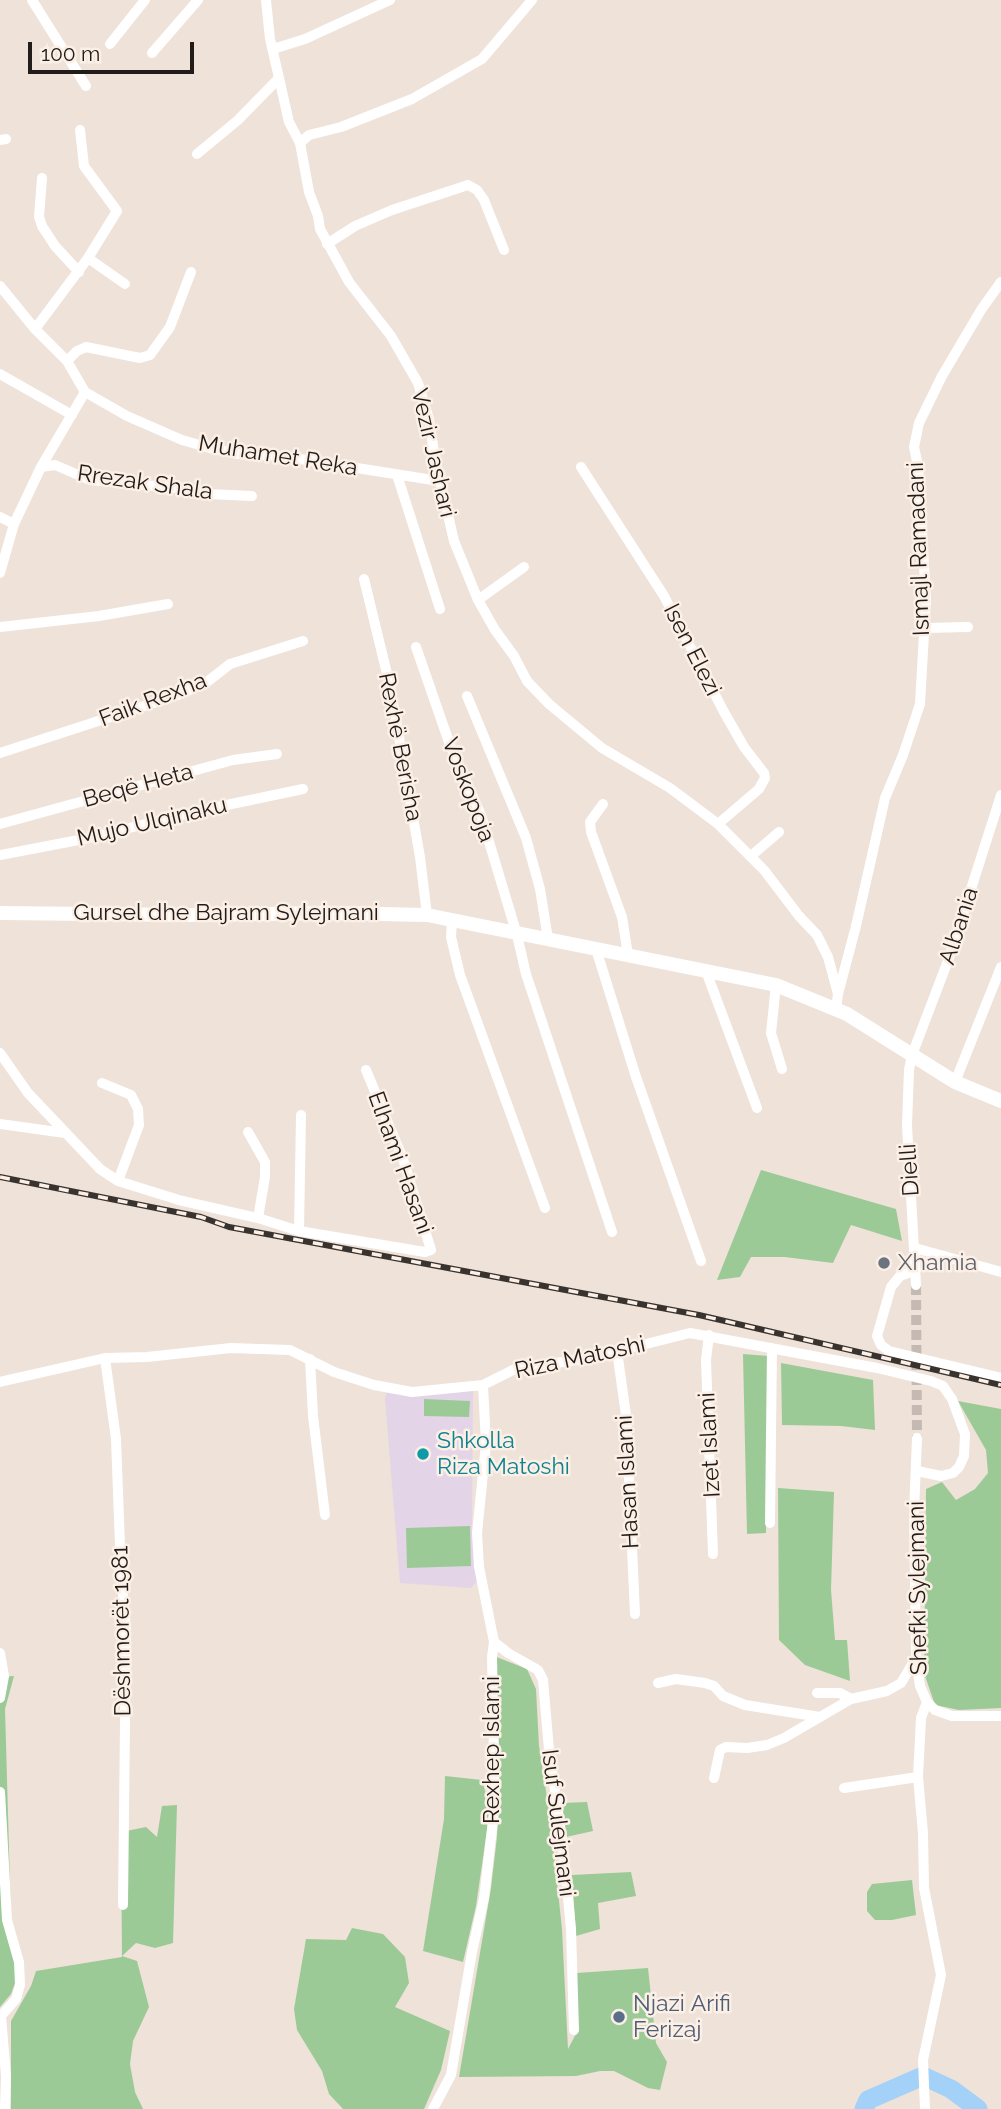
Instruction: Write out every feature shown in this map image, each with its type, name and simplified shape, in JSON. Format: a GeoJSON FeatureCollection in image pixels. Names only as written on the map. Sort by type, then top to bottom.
{"type":"FeatureCollection","features":[{"type":"Feature","properties":{"kind":"street"},"geometry":{"type":"LineString","coordinates":[[33,0],[86,86]]}},
{"type":"Feature","properties":{"kind":"street"},"geometry":{"type":"LineString","coordinates":[[110,44],[145,0]]}},
{"type":"Feature","properties":{"kind":"street"},"geometry":{"type":"LineString","coordinates":[[152,53],[198,0]]}},
{"type":"Feature","properties":{"kind":"street","name":"Vezir Jashari"},"geometry":{"type":"LineString","coordinates":[[266,0],[272,49],[289,122],[300,143],[309,192],[327,244],[349,282],[391,337],[418,383],[429,419],[439,481],[454,541],[478,600],[527,681],[549,704],[602,748],[670,788],[718,824],[751,856],[817,935],[828,957],[838,994],[836,1009]]}},
{"type":"Feature","properties":{"kind":"street"},"geometry":{"type":"LineString","coordinates":[[272,49],[306,38],[390,0]]}},
{"type":"Feature","properties":{"kind":"street"},"geometry":{"type":"LineString","coordinates":[[300,143],[309,135],[341,127],[412,99],[482,59],[532,0]]}},
{"type":"Feature","properties":{"kind":"street"},"geometry":{"type":"LineString","coordinates":[[197,154],[238,120],[279,78]]}},
{"type":"Feature","properties":{"kind":"street"},"geometry":{"type":"LineString","coordinates":[[36,329],[89,258],[117,211],[84,166],[80,130]]}},
{"type":"Feature","properties":{"kind":"street"},"geometry":{"type":"LineString","coordinates":[[41,178],[39,217],[42,226],[55,246],[79,272]]}},
{"type":"Feature","properties":{"kind":"street"},"geometry":{"type":"LineString","coordinates":[[327,244],[355,226],[392,210],[468,185],[477,190],[484,200],[504,250]]}},
{"type":"Feature","properties":{"kind":"street"},"geometry":{"type":"LineString","coordinates":[[89,258],[125,284]]}},
{"type":"Feature","properties":{"kind":"street"},"geometry":{"type":"LineString","coordinates":[[66,361],[77,351],[86,348],[140,358],[150,355],[170,327],[191,272]]}},
{"type":"Feature","properties":{"kind":"street","name":"Ismajl Ramadani"},"geometry":{"type":"LineString","coordinates":[[838,994],[885,798],[904,755],[920,704],[926,599],[918,466],[914,446],[919,423],[942,376],[1001,282]]}},
{"type":"Feature","properties":{"kind":"street"},"geometry":{"type":"LineString","coordinates":[[0,286],[66,361],[85,392],[41,467],[14,524],[0,573]]}},
{"type":"Feature","properties":{"kind":"street"},"geometry":{"type":"LineString","coordinates":[[0,374],[72,415]]}},
{"type":"Feature","properties":{"kind":"street","name":"Muhamet Reka"},"geometry":{"type":"LineString","coordinates":[[85,392],[127,416],[182,440],[211,448],[238,454],[281,456],[439,481]]}},
{"type":"Feature","properties":{"kind":"street","name":"Rrezak Shala"},"geometry":{"type":"LineString","coordinates":[[41,467],[55,465],[90,480],[187,489],[209,494],[252,496]]}},
{"type":"Feature","properties":{"kind":"street","name":"Isen Elezi"},"geometry":{"type":"LineString","coordinates":[[581,467],[664,596],[724,712],[744,747],[764,773],[765,778],[759,789],[718,824]]}},
{"type":"Feature","properties":{"kind":"street"},"geometry":{"type":"LineString","coordinates":[[397,475],[440,609]]}},
{"type":"Feature","properties":{"kind":"street"},"geometry":{"type":"LineString","coordinates":[[0,517],[14,524]]}},
{"type":"Feature","properties":{"kind":"street"},"geometry":{"type":"LineString","coordinates":[[478,600],[524,567]]}},
{"type":"Feature","properties":{"kind":"street","name":"Rexhë Berisha"},"geometry":{"type":"LineString","coordinates":[[363,579],[390,686],[420,857],[427,915]]}},
{"type":"Feature","properties":{"kind":"street"},"geometry":{"type":"LineString","coordinates":[[0,627],[99,616],[168,604]]}},
{"type":"Feature","properties":{"kind":"street"},"geometry":{"type":"LineString","coordinates":[[926,628],[968,626]]}},
{"type":"Feature","properties":{"kind":"street","name":"Faik Rexha"},"geometry":{"type":"LineString","coordinates":[[0,753],[181,694],[207,682],[230,664],[303,641]]}},
{"type":"Feature","properties":{"kind":"street","name":"Voskopoja"},"geometry":{"type":"LineString","coordinates":[[416,647],[450,745],[481,814],[517,935]]}},
{"type":"Feature","properties":{"kind":"street"},"geometry":{"type":"LineString","coordinates":[[467,696],[526,838],[540,889],[548,939]]}},
{"type":"Feature","properties":{"kind":"street","name":"Beqë Heta"},"geometry":{"type":"LineString","coordinates":[[0,824],[233,760],[277,754]]}},
{"type":"Feature","properties":{"kind":"street","name":"Mujo Ulqinaku"},"geometry":{"type":"LineString","coordinates":[[0,855],[89,838],[303,789]]}},
{"type":"Feature","properties":{"kind":"street","name":"Albania"},"geometry":{"type":"LineString","coordinates":[[912,1055],[950,958],[1001,795]]}},
{"type":"Feature","properties":{"kind":"street"},"geometry":{"type":"LineString","coordinates":[[603,803],[590,822],[591,832],[622,917],[628,956]]}},
{"type":"Feature","properties":{"kind":"street"},"geometry":{"type":"LineString","coordinates":[[751,856],[779,832]]}},
{"type":"Feature","properties":{"kind":"street","name":"Gursel dhe Bajram Sylejmani"},"geometry":{"type":"LineString","coordinates":[[0,913],[427,915],[776,985],[836,1009],[956,1082],[1001,1101]]}},
{"type":"Feature","properties":{"kind":"street"},"geometry":{"type":"LineString","coordinates":[[452,921],[451,937],[460,975],[545,1208]]}},
{"type":"Feature","properties":{"kind":"street"},"geometry":{"type":"LineString","coordinates":[[517,935],[537,1007],[612,1232]]}},
{"type":"Feature","properties":{"kind":"street"},"geometry":{"type":"LineString","coordinates":[[596,949],[636,1077],[701,1261]]}},
{"type":"Feature","properties":{"kind":"street"},"geometry":{"type":"LineString","coordinates":[[956,1082],[1001,967]]}},
{"type":"Feature","properties":{"kind":"street"},"geometry":{"type":"LineString","coordinates":[[706,971],[757,1108]]}},
{"type":"Feature","properties":{"kind":"street"},"geometry":{"type":"LineString","coordinates":[[776,985],[771,1033],[782,1069]]}},
{"type":"Feature","properties":{"kind":"street","name":"Elhami Hasani"},"geometry":{"type":"LineString","coordinates":[[0,1053],[28,1093],[100,1169],[118,1181],[299,1231],[431,1251],[403,1159],[366,1070]]}},
{"type":"Feature","properties":{"kind":"street","name":"Dielli"},"geometry":{"type":"LineString","coordinates":[[912,1055],[907,1085],[907,1125],[916,1285]]}},
{"type":"Feature","properties":{"kind":"street"},"geometry":{"type":"LineString","coordinates":[[102,1083],[131,1095],[138,1110],[139,1125],[118,1181]]}},
{"type":"Feature","properties":{"kind":"street"},"geometry":{"type":"LineString","coordinates":[[299,1231],[301,1115]]}},
{"type":"Feature","properties":{"kind":"street"},"geometry":{"type":"LineString","coordinates":[[0,1124],[65,1133]]}},
{"type":"Feature","properties":{"kind":"street"},"geometry":{"type":"LineString","coordinates":[[248,1132],[265,1162],[258,1218]]}},
{"type":"Feature","properties":{"kind":"street"},"geometry":{"type":"LineString","coordinates":[[915,1248],[1001,1272]]}},
{"type":"Feature","properties":{"kind":"street"},"geometry":{"type":"LineString","coordinates":[[916,1270],[900,1276],[891,1287],[877,1336],[881,1345],[889,1351],[1001,1378]]}},
{"type":"Feature","properties":{"kind":"street","name":"Riza Matoshi"},"geometry":{"type":"LineString","coordinates":[[0,1382],[105,1359],[231,1348],[290,1350],[334,1372],[373,1385],[412,1392],[484,1385],[514,1369],[590,1358],[690,1333],[932,1381],[943,1386],[952,1399],[965,1434],[964,1455],[953,1474],[941,1476],[917,1471]]}},
{"type":"Feature","properties":{"kind":"street","name":"Izet Islami"},"geometry":{"type":"LineString","coordinates":[[709,1335],[706,1360],[713,1554]]}},
{"type":"Feature","properties":{"kind":"street"},"geometry":{"type":"LineString","coordinates":[[770,1523],[772,1348]]}},
{"type":"Feature","properties":{"kind":"street","name":"Hasan Islami"},"geometry":{"type":"LineString","coordinates":[[617,1351],[626,1415],[635,1614]]}},
{"type":"Feature","properties":{"kind":"street","name":"Dëshmorët 1981"},"geometry":{"type":"LineString","coordinates":[[105,1359],[116,1439],[126,1629],[123,1905]]}},
{"type":"Feature","properties":{"kind":"street"},"geometry":{"type":"LineString","coordinates":[[310,1359],[313,1416],[324,1515]]}},
{"type":"Feature","properties":{"kind":"street","name":"Rexhep Islami"},"geometry":{"type":"LineString","coordinates":[[433,2109],[450,2074],[491,1856],[495,1803],[494,1642],[479,1567],[477,1533],[486,1444],[484,1385]]}},
{"type":"Feature","properties":{"kind":"street","name":"Shefki Sylejmani"},"geometry":{"type":"LineString","coordinates":[[917,1438],[914,1512],[916,1658],[920,1686],[927,1702],[920,1727],[918,1777],[924,1888],[941,1975],[923,2060],[925,2109]]}},
{"type":"Feature","properties":{"kind":"street","name":"Isuf Sulejmani"},"geometry":{"type":"LineString","coordinates":[[494,1642],[538,1670],[543,1680],[548,1750],[563,1846],[571,1929],[574,2029]]}},
{"type":"Feature","properties":{"kind":"street"},"geometry":{"type":"LineString","coordinates":[[0,1653],[5,1676],[0,1698]]}},
{"type":"Feature","properties":{"kind":"street"},"geometry":{"type":"LineString","coordinates":[[714,1778],[720,1750],[766,1745],[784,1738],[851,1699],[887,1691],[901,1683],[916,1658]]}},
{"type":"Feature","properties":{"kind":"street"},"geometry":{"type":"LineString","coordinates":[[658,1682],[685,1679],[705,1683],[714,1686],[723,1696],[746,1705],[820,1717]]}},
{"type":"Feature","properties":{"kind":"street"},"geometry":{"type":"LineString","coordinates":[[895,1686],[920,1686]]}},
{"type":"Feature","properties":{"kind":"street"},"geometry":{"type":"LineString","coordinates":[[817,1693],[840,1693],[851,1699]]}},
{"type":"Feature","properties":{"kind":"street"},"geometry":{"type":"LineString","coordinates":[[927,1702],[935,1710],[952,1716],[1001,1716]]}},
{"type":"Feature","properties":{"kind":"street"},"geometry":{"type":"LineString","coordinates":[[844,1788],[918,1777]]}},
{"type":"Feature","properties":{"kind":"street"},"geometry":{"type":"LineString","coordinates":[[0,1792],[7,1920],[19,1962],[20,1985],[16,1998],[1,2016],[6,2076],[5,2109]]}},
{"type":"Feature","properties":{"kind":"shaded area"},"geometry":{"type":"Polygon","coordinates":[[[473,1386],[472,1524],[477,1581],[471,1588],[400,1583],[385,1399],[388,1387],[473,1386]]]}},
{"type":"Feature","properties":{"kind":"green space"},"geometry":{"type":"Polygon","coordinates":[[[761,1170],[896,1209],[902,1241],[851,1225],[833,1263],[785,1257],[751,1257],[740,1277],[717,1280],[761,1170]]]}},
{"type":"Feature","properties":{"kind":"green space"},"geometry":{"type":"Polygon","coordinates":[[[743,1354],[768,1356],[766,1533],[747,1534],[743,1354]]]}},
{"type":"Feature","properties":{"kind":"green space"},"geometry":{"type":"Polygon","coordinates":[[[781,1363],[873,1380],[875,1430],[841,1426],[782,1425],[781,1363]]]}},
{"type":"Feature","properties":{"kind":"green space"},"geometry":{"type":"Polygon","coordinates":[[[424,1399],[470,1401],[469,1417],[424,1416],[424,1399]]]}},
{"type":"Feature","properties":{"kind":"green space"},"geometry":{"type":"Polygon","coordinates":[[[958,1401],[1001,1409],[1001,1708],[959,1710],[935,1705],[924,1673],[926,1489],[942,1482],[956,1500],[975,1489],[988,1473],[986,1450],[958,1401]]]}},
{"type":"Feature","properties":{"kind":"green space"},"geometry":{"type":"Polygon","coordinates":[[[778,1488],[834,1492],[831,1590],[835,1640],[847,1640],[850,1681],[805,1665],[779,1640],[778,1488]]]}},
{"type":"Feature","properties":{"kind":"green space"},"geometry":{"type":"Polygon","coordinates":[[[470,1526],[471,1566],[407,1568],[406,1528],[470,1526]]]}},
{"type":"Feature","properties":{"kind":"green space"},"geometry":{"type":"Polygon","coordinates":[[[494,1656],[527,1669],[536,1689],[539,1746],[562,1929],[568,2049],[577,2032],[577,1973],[648,1968],[656,2043],[667,2062],[660,2090],[648,2088],[614,2071],[576,2076],[459,2077],[497,1837],[499,1793],[494,1656]]]}},
{"type":"Feature","properties":{"kind":"green space"},"geometry":{"type":"Polygon","coordinates":[[[14,1676],[5,1709],[11,1919],[17,1978],[11,1994],[0,2007],[0,1677],[14,1676]]]}},
{"type":"Feature","properties":{"kind":"green space"},"geometry":{"type":"Polygon","coordinates":[[[445,1776],[482,1780],[490,1809],[476,1906],[463,1962],[423,1951],[444,1819],[445,1776]]]}},
{"type":"Feature","properties":{"kind":"green space"},"geometry":{"type":"Polygon","coordinates":[[[587,1802],[593,1831],[566,1837],[562,1803],[587,1802]]]}},
{"type":"Feature","properties":{"kind":"green space"},"geometry":{"type":"Polygon","coordinates":[[[177,1805],[173,1943],[155,1948],[136,1943],[122,1956],[137,1961],[149,2007],[133,2041],[130,2064],[135,2092],[143,2109],[11,2109],[11,2021],[31,1986],[36,1971],[122,1957],[121,1832],[146,1827],[157,1837],[162,1806],[177,1805]]]}},
{"type":"Feature","properties":{"kind":"green space"},"geometry":{"type":"Polygon","coordinates":[[[631,1872],[636,1896],[598,1903],[600,1929],[576,1936],[572,1875],[631,1872]]]}},
{"type":"Feature","properties":{"kind":"green space"},"geometry":{"type":"Polygon","coordinates":[[[912,1880],[916,1915],[875,1920],[867,1911],[867,1892],[872,1884],[912,1880]]]}},
{"type":"Feature","properties":{"kind":"green space"},"geometry":{"type":"Polygon","coordinates":[[[352,1928],[383,1934],[405,1957],[409,1983],[395,2007],[450,2031],[441,2070],[424,2109],[343,2109],[329,2094],[322,2071],[297,2030],[294,2009],[306,1939],[346,1940],[352,1928]]]}},
{"type":"Feature","properties":{"kind":"waterway"},"geometry":{"type":"LineString","coordinates":[[864,2109],[868,2100],[923,2076],[951,2089],[978,2109]]}},
{"type":"Feature","properties":{"kind":"tunnel"},"geometry":{"type":"LineString","coordinates":[[916,1285],[917,1438]]}},
{"type":"Feature","properties":{"kind":"railway"},"geometry":{"type":"LineString","coordinates":[[0,1177],[201,1217],[229,1227],[699,1315],[1001,1385]]}},
{"type":"Feature","properties":{"kind":"place","name":"Xhamia"},"geometry":{"type":"Point","coordinates":[884,1263]}},
{"type":"Feature","properties":{"kind":"place","name":"Shkolla Riza Matoshi"},"geometry":{"type":"Point","coordinates":[423,1454]}},
{"type":"Feature","properties":{"kind":"place","name":"Njazi Arifi Ferizaj"},"geometry":{"type":"Point","coordinates":[619,2017]}}]}
